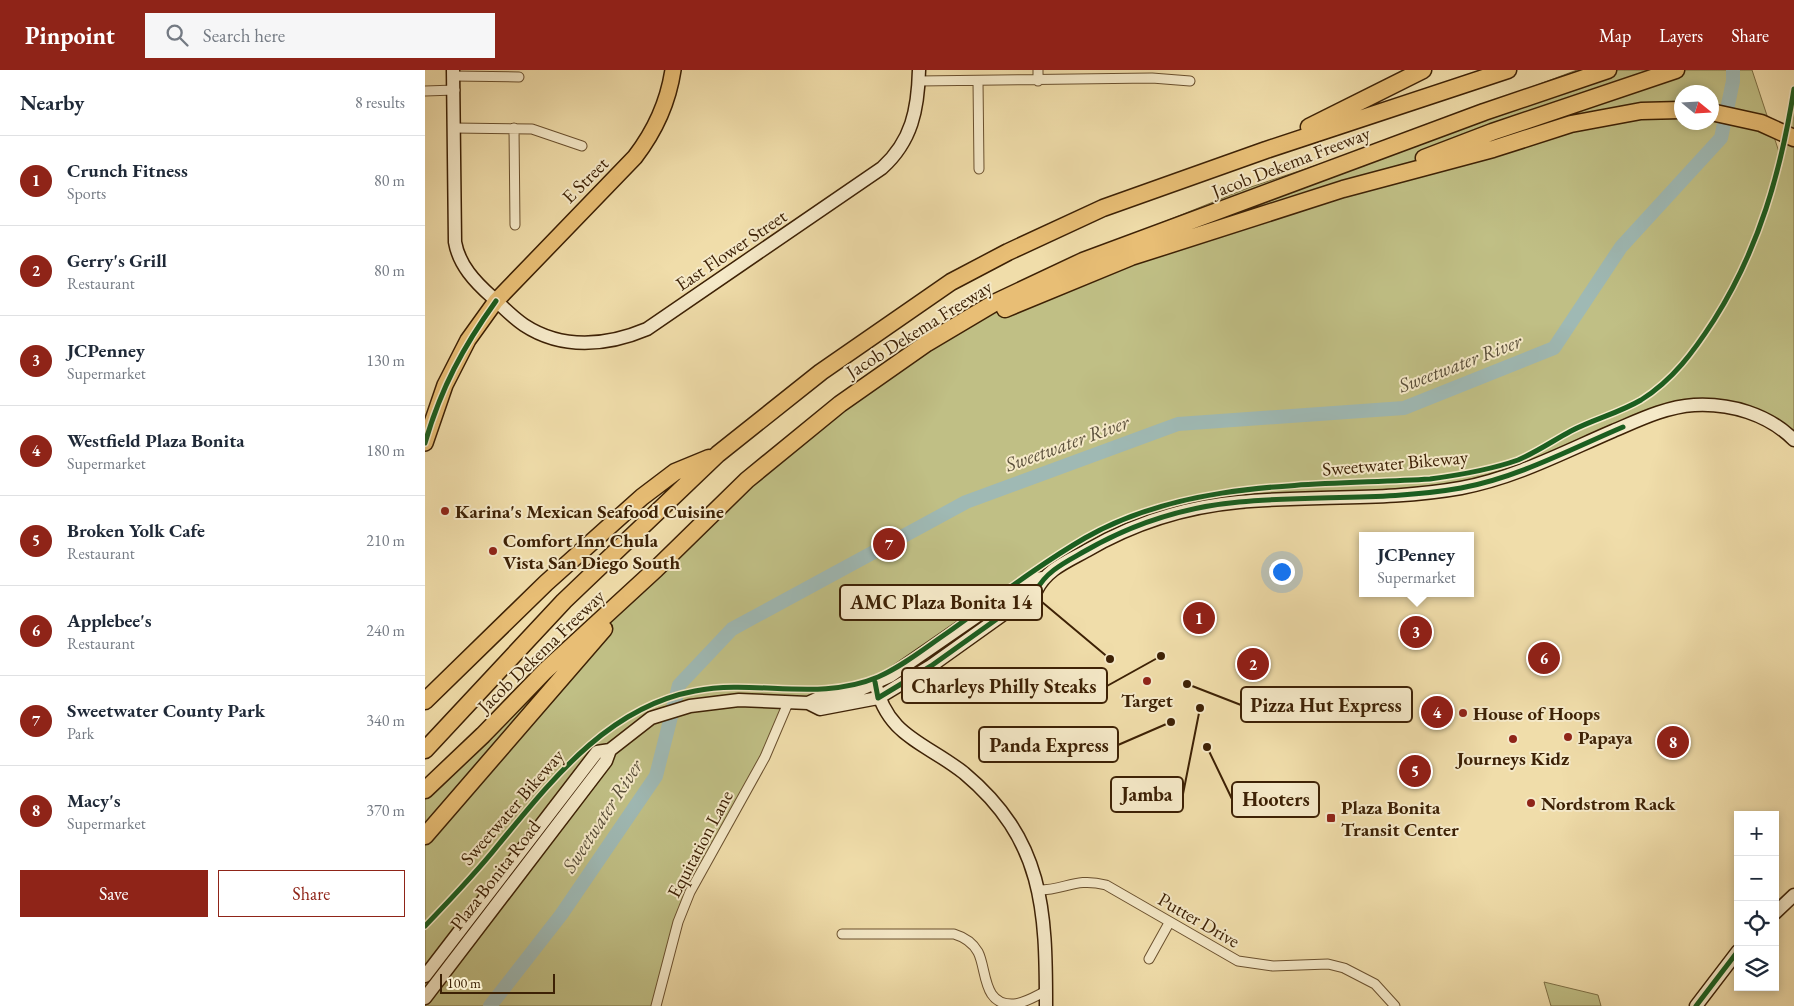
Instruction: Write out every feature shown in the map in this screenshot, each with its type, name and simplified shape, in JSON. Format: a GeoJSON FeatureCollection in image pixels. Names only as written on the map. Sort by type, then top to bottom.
{"type":"FeatureCollection","features":[{"type":"Feature","properties":{"kind":"highway"},"geometry":{"type":"LineString","coordinates":[[1266,150],[1390,85],[1423,70]]}},
{"type":"Feature","properties":{"kind":"highway","name":"Jacob Dekema Freeway"},"geometry":{"type":"LineString","coordinates":[[425,750],[564,602],[718,454],[821,372],[951,282],[1008,252],[1103,208],[1266,150],[1508,70]]}},
{"type":"Feature","properties":{"kind":"highway","name":"Jacob Dekema Freeway"},"geometry":{"type":"LineString","coordinates":[[425,790],[483,735],[545,671],[656,569],[747,480],[840,404],[927,343],[996,302],[1083,261],[1484,112],[1608,70]]}},
{"type":"Feature","properties":{"kind":"highway"},"geometry":{"type":"LineString","coordinates":[[927,343],[1095,270],[1343,189],[1491,132],[1675,70]]}},
{"type":"Feature","properties":{"kind":"highway"},"geometry":{"type":"LineString","coordinates":[[1343,189],[1493,149],[1571,124],[1641,111],[1674,110]]}},
{"type":"Feature","properties":{"kind":"highway"},"geometry":{"type":"LineString","coordinates":[[1719,114],[1761,123],[1794,138]]}},
{"type":"Feature","properties":{"kind":"highway"},"geometry":{"type":"LineString","coordinates":[[425,700],[546,583],[642,497],[675,472],[718,454]]}},
{"type":"Feature","properties":{"kind":"highway"},"geometry":{"type":"LineString","coordinates":[[425,836],[656,569]]}},
{"type":"Feature","properties":{"kind":"main road","name":"E Street"},"geometry":{"type":"LineString","coordinates":[[426,434],[445,385],[468,340],[496,301],[635,157],[660,116],[673,70]]}},
{"type":"Feature","properties":{"kind":"main road","name":"East Flower Street"},"geometry":{"type":"LineString","coordinates":[[453,73],[455,90],[457,254],[475,281],[525,326],[550,338],[595,344],[626,338],[647,329],[882,168],[896,154],[911,128],[917,111],[919,75]]}},
{"type":"Feature","properties":{"kind":"main road","name":"Plaza Bonita Road"},"geometry":{"type":"LineString","coordinates":[[425,998],[606,761],[610,750],[640,725],[671,710],[739,700],[808,703],[823,696],[859,690],[890,676],[1029,580],[1043,578],[1103,541],[1159,518],[1238,502],[1417,494],[1462,488],[1495,480],[1659,411],[1691,405],[1715,405],[1735,408],[1769,421],[1794,440]]}},
{"type":"Feature","properties":{"kind":"main road","name":"Plaza Bonita Road"},"geometry":{"type":"LineString","coordinates":[[808,703],[820,709],[878,698],[931,666],[1036,590],[1043,578]]}},
{"type":"Feature","properties":{"kind":"main road"},"geometry":{"type":"LineString","coordinates":[[875,682],[878,698],[897,728],[964,774],[986,794],[1005,816],[1027,853],[1039,890],[1045,933],[1046,1006]]}},
{"type":"Feature","properties":{"kind":"main road","name":"Plaza Bonita Road"},"geometry":{"type":"LineString","coordinates":[[425,976],[597,752],[610,750]]}},
{"type":"Feature","properties":{"kind":"main road"},"geometry":{"type":"LineString","coordinates":[[1779,908],[1794,895]]}},
{"type":"Feature","properties":{"kind":"main road"},"geometry":{"type":"LineString","coordinates":[[1696,1006],[1734,956]]}},
{"type":"Feature","properties":{"kind":"street"},"geometry":{"type":"LineString","coordinates":[[1037,70],[1038,81]]}},
{"type":"Feature","properties":{"kind":"street"},"geometry":{"type":"LineString","coordinates":[[453,73],[519,77]]}},
{"type":"Feature","properties":{"kind":"street"},"geometry":{"type":"LineString","coordinates":[[919,75],[978,81],[1038,81],[1152,74],[1190,81]]}},
{"type":"Feature","properties":{"kind":"street"},"geometry":{"type":"LineString","coordinates":[[978,81],[979,169]]}},
{"type":"Feature","properties":{"kind":"street"},"geometry":{"type":"LineString","coordinates":[[425,91],[455,90]]}},
{"type":"Feature","properties":{"kind":"street"},"geometry":{"type":"LineString","coordinates":[[454,128],[532,129],[582,146]]}},
{"type":"Feature","properties":{"kind":"street"},"geometry":{"type":"LineString","coordinates":[[514,128],[515,225]]}},
{"type":"Feature","properties":{"kind":"street","name":"Equitation Lane"},"geometry":{"type":"LineString","coordinates":[[656,1006],[678,922],[690,892],[765,757],[787,703]]}},
{"type":"Feature","properties":{"kind":"street","name":"Putter Drive"},"geometry":{"type":"LineString","coordinates":[[1039,890],[1049,890],[1075,883],[1097,883],[1122,893],[1169,923],[1238,961],[1273,966],[1328,964],[1352,970],[1375,984],[1395,1006]]}},
{"type":"Feature","properties":{"kind":"street"},"geometry":{"type":"LineString","coordinates":[[1149,959],[1169,923]]}},
{"type":"Feature","properties":{"kind":"street"},"geometry":{"type":"LineString","coordinates":[[842,934],[954,934],[964,938],[975,948],[980,957],[985,985],[1002,1002],[1012,1005],[1046,991]]}},
{"type":"Feature","properties":{"kind":"shaded area"},"geometry":{"type":"Polygon","coordinates":[[[1577,70],[1752,70],[1780,155],[1794,107],[1794,439],[1758,416],[1681,407],[1476,485],[1245,501],[1110,538],[908,675],[876,694],[783,703],[765,757],[692,889],[653,1006],[425,1006],[425,799],[487,741],[549,675],[840,404],[1084,254],[1248,188],[1377,145],[1577,70]]]}},
{"type":"Feature","properties":{"kind":"shaded area"},"geometry":{"type":"Polygon","coordinates":[[[1544,982],[1598,995],[1601,1006],[1551,1006],[1544,982]]]}},
{"type":"Feature","properties":{"kind":"waterway","name":"Sweetwater River"},"geometry":{"type":"LineString","coordinates":[[490,1006],[561,915],[656,776],[679,685],[732,629],[966,502],[1178,424],[1404,408],[1554,348],[1621,247],[1721,138],[1733,81],[1733,70]]}},
{"type":"Feature","properties":{"kind":"cycle path","name":"Sweetwater Bikeway"},"geometry":{"type":"LineString","coordinates":[[425,926],[472,876],[540,795],[584,750],[609,730],[635,713],[664,700],[695,691],[718,688],[810,689],[856,684],[887,673],[905,662],[1050,560],[1085,538],[1125,519],[1166,505],[1209,495],[1297,485],[1430,479],[1486,469],[1518,460],[1571,431],[1641,400],[1673,374],[1691,354],[1714,320],[1744,265],[1756,237],[1775,179],[1789,120],[1794,89]]}},
{"type":"Feature","properties":{"kind":"cycle path"},"geometry":{"type":"LineString","coordinates":[[425,443],[438,404],[454,369],[473,335],[496,301]]}},
{"type":"Feature","properties":{"kind":"cycle path"},"geometry":{"type":"LineString","coordinates":[[875,682],[878,698],[931,666],[1036,591],[1045,578],[1064,563],[1103,541],[1159,518],[1198,508],[1239,502],[1406,495],[1461,488],[1523,470],[1623,427]]}},
{"type":"Feature","properties":{"kind":"cycle path"},"geometry":{"type":"LineString","coordinates":[[1696,1006],[1734,956]]}},
{"type":"Feature","properties":{"kind":"place","name":"Karina's Mexican Seafood Cuisine"},"geometry":{"type":"Point","coordinates":[445,511]}},
{"type":"Feature","properties":{"kind":"place","name":"Sweetwater County Park"},"geometry":{"type":"Point","coordinates":[889,544]}},
{"type":"Feature","properties":{"kind":"place","name":"Comfort Inn Chula Vista San Diego South"},"geometry":{"type":"Point","coordinates":[493,551]}},
{"type":"Feature","properties":{"kind":"place","name":"Crunch Fitness"},"geometry":{"type":"Point","coordinates":[1199,618]}},
{"type":"Feature","properties":{"kind":"place","name":"JCPenney"},"geometry":{"type":"Point","coordinates":[1416,632]}},
{"type":"Feature","properties":{"kind":"place","name":"Charleys Philly Steaks"},"geometry":{"type":"Point","coordinates":[1161,656]}},
{"type":"Feature","properties":{"kind":"place","name":"Applebee's"},"geometry":{"type":"Point","coordinates":[1544,658]}},
{"type":"Feature","properties":{"kind":"place","name":"AMC Plaza Bonita 14"},"geometry":{"type":"Point","coordinates":[1110,659]}},
{"type":"Feature","properties":{"kind":"place","name":"Gerry's Grill"},"geometry":{"type":"Point","coordinates":[1253,664]}},
{"type":"Feature","properties":{"kind":"place","name":"Target"},"geometry":{"type":"Point","coordinates":[1147,681]}},
{"type":"Feature","properties":{"kind":"place","name":"Pizza Hut Express"},"geometry":{"type":"Point","coordinates":[1187,684]}},
{"type":"Feature","properties":{"kind":"place","name":"Jamba"},"geometry":{"type":"Point","coordinates":[1200,708]}},
{"type":"Feature","properties":{"kind":"place","name":"Westfield Plaza Bonita"},"geometry":{"type":"Point","coordinates":[1437,712]}},
{"type":"Feature","properties":{"kind":"place","name":"House of Hoops"},"geometry":{"type":"Point","coordinates":[1463,713]}},
{"type":"Feature","properties":{"kind":"place","name":"Panda Express"},"geometry":{"type":"Point","coordinates":[1171,722]}},
{"type":"Feature","properties":{"kind":"place","name":"Papaya"},"geometry":{"type":"Point","coordinates":[1568,737]}},
{"type":"Feature","properties":{"kind":"place","name":"Journeys Kidz"},"geometry":{"type":"Point","coordinates":[1513,739]}},
{"type":"Feature","properties":{"kind":"place","name":"Macy's"},"geometry":{"type":"Point","coordinates":[1673,742]}},
{"type":"Feature","properties":{"kind":"place","name":"Hooters"},"geometry":{"type":"Point","coordinates":[1207,747]}},
{"type":"Feature","properties":{"kind":"place","name":"Broken Yolk Cafe"},"geometry":{"type":"Point","coordinates":[1415,771]}},
{"type":"Feature","properties":{"kind":"place","name":"Nordstrom Rack"},"geometry":{"type":"Point","coordinates":[1531,803]}},
{"type":"Feature","properties":{"kind":"place","name":"Plaza Bonita Transit Center"},"geometry":{"type":"Point","coordinates":[1331,818]}}]}
